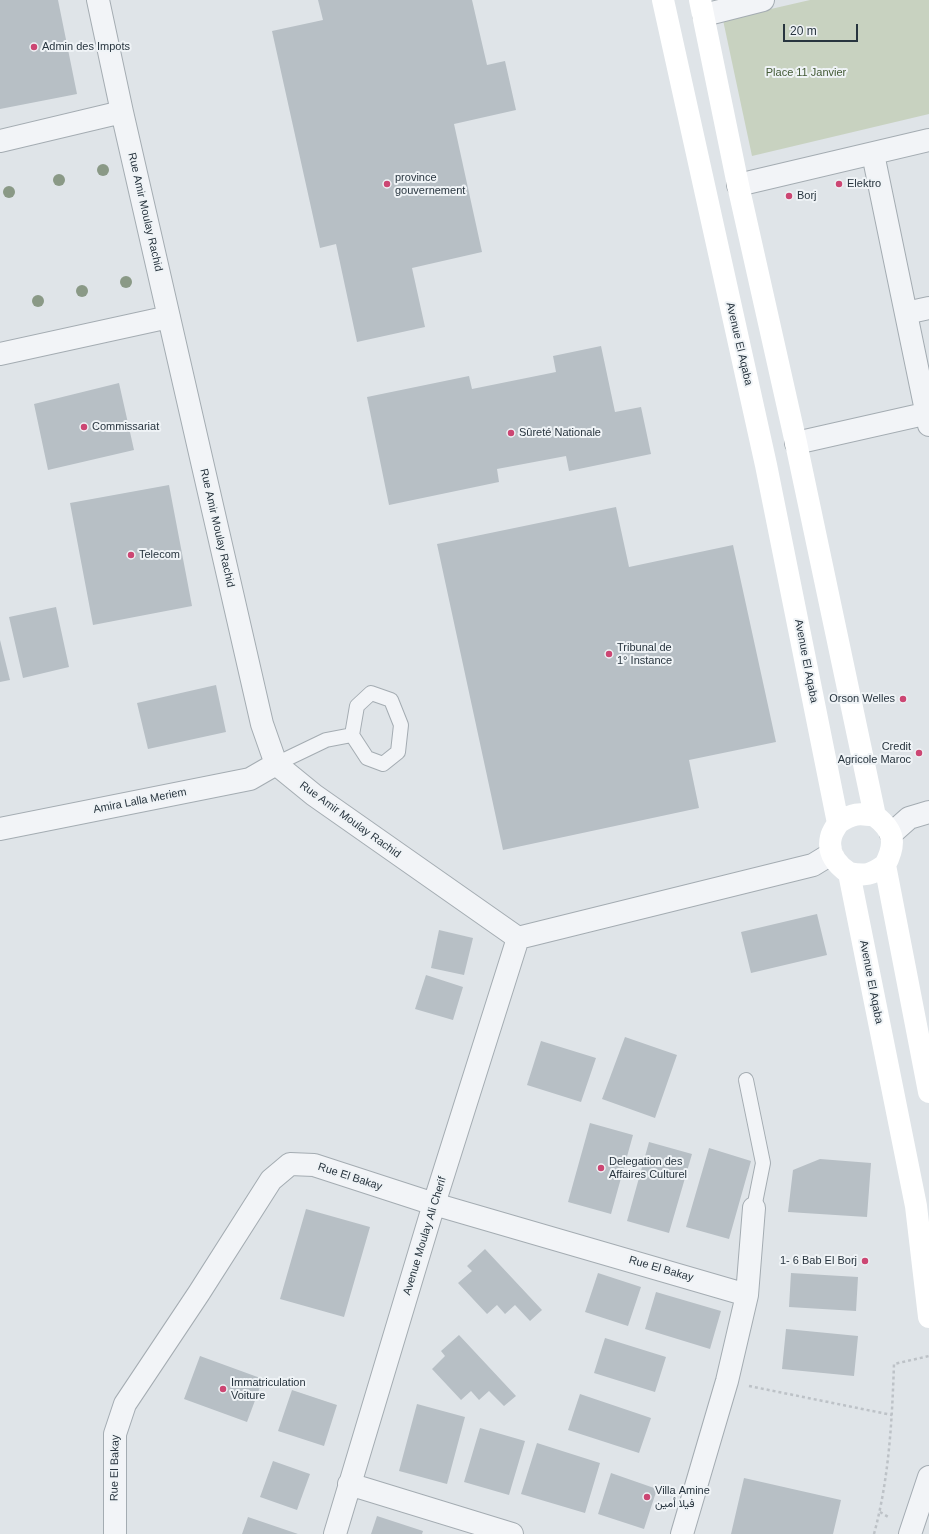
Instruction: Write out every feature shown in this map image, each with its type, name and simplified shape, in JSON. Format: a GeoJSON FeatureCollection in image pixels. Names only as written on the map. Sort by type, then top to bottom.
{"type":"FeatureCollection","features":[{"type":"Feature","properties":{"kind":"main road","name":"Avenue El Aqaba"},"geometry":{"type":"LineString","coordinates":[[662,0],[766,464],[838,823]]}},
{"type":"Feature","properties":{"kind":"main road"},"geometry":{"type":"LineString","coordinates":[[702,8],[738,186],[796,443],[875,816]]}},
{"type":"Feature","properties":{"kind":"main road"},"geometry":{"type":"LineString","coordinates":[[862,813],[875,816],[884,823],[891,834],[892,851],[885,865],[873,873],[862,876],[848,873],[838,866],[831,854],[830,838],[838,823],[850,815],[862,813]]}},
{"type":"Feature","properties":{"kind":"main road"},"geometry":{"type":"LineString","coordinates":[[885,865],[929,1092]]}},
{"type":"Feature","properties":{"kind":"main road","name":"Avenue El Aqaba"},"geometry":{"type":"LineString","coordinates":[[848,873],[916,1206],[929,1317]]}},
{"type":"Feature","properties":{"kind":"street","name":"Rue Amir Moulay Rachid"},"geometry":{"type":"LineString","coordinates":[[98,0],[122,112],[262,724],[276,764],[314,796],[518,938]]}},
{"type":"Feature","properties":{"kind":"street"},"geometry":{"type":"LineString","coordinates":[[702,8],[763,0]]}},
{"type":"Feature","properties":{"kind":"street"},"geometry":{"type":"LineString","coordinates":[[0,141],[122,112]]}},
{"type":"Feature","properties":{"kind":"street"},"geometry":{"type":"LineString","coordinates":[[738,186],[929,140]]}},
{"type":"Feature","properties":{"kind":"street"},"geometry":{"type":"LineString","coordinates":[[796,443],[928,417],[873,154]]}},
{"type":"Feature","properties":{"kind":"street"},"geometry":{"type":"LineString","coordinates":[[906,313],[929,308]]}},
{"type":"Feature","properties":{"kind":"street"},"geometry":{"type":"LineString","coordinates":[[0,354],[169,317]]}},
{"type":"Feature","properties":{"kind":"street","name":"Amira Lalla Meriem"},"geometry":{"type":"LineString","coordinates":[[0,829],[250,779],[276,764]]}},
{"type":"Feature","properties":{"kind":"street"},"geometry":{"type":"LineString","coordinates":[[891,834],[909,818],[929,812]]}},
{"type":"Feature","properties":{"kind":"street"},"geometry":{"type":"LineString","coordinates":[[518,938],[813,865],[831,854]]}},
{"type":"Feature","properties":{"kind":"street","name":"Avenue Moulay Ali Cherif"},"geometry":{"type":"LineString","coordinates":[[335,1534],[434,1204],[518,938]]}},
{"type":"Feature","properties":{"kind":"street","name":"Rue El Bakay"},"geometry":{"type":"LineString","coordinates":[[114,1534],[115,1434],[125,1404],[199,1293],[271,1180],[290,1164],[314,1165],[434,1204],[747,1295]]}},
{"type":"Feature","properties":{"kind":"street"},"geometry":{"type":"LineString","coordinates":[[682,1534],[727,1382],[747,1295],[754,1208]]}},
{"type":"Feature","properties":{"kind":"street"},"geometry":{"type":"LineString","coordinates":[[910,1534],[929,1477]]}},
{"type":"Feature","properties":{"kind":"street"},"geometry":{"type":"LineString","coordinates":[[349,1484],[512,1534]]}},
{"type":"Feature","properties":{"kind":"lane"},"geometry":{"type":"LineString","coordinates":[[371,693],[391,700],[401,725],[398,752],[383,764],[367,758],[352,735],[356,706],[371,693]]}},
{"type":"Feature","properties":{"kind":"lane"},"geometry":{"type":"LineString","coordinates":[[276,764],[326,740],[352,735]]}},
{"type":"Feature","properties":{"kind":"lane"},"geometry":{"type":"LineString","coordinates":[[746,1080],[763,1163],[754,1208]]}},
{"type":"Feature","properties":{"kind":"path"},"geometry":{"type":"LineString","coordinates":[[874,1534],[881,1505],[892,1415],[894,1364],[929,1356]]}},
{"type":"Feature","properties":{"kind":"path"},"geometry":{"type":"LineString","coordinates":[[727,1382],[892,1415]]}},
{"type":"Feature","properties":{"kind":"green space","name":"Place 11 Janvier"},"geometry":{"type":"Polygon","coordinates":[[[810,0],[929,0],[929,114],[752,156],[723,20],[810,0]]]}},
{"type":"Feature","properties":{"kind":"building","name":"Admin des Impots"},"geometry":{"type":"Polygon","coordinates":[[[0,0],[58,0],[77,94],[0,109],[0,0]]]}},
{"type":"Feature","properties":{"kind":"building","name":"province gouvernement"},"geometry":{"type":"Polygon","coordinates":[[[318,0],[472,0],[487,65],[505,61],[516,110],[454,124],[482,252],[412,268],[425,327],[357,342],[336,244],[320,248],[272,31],[323,20],[318,0]]]}},
{"type":"Feature","properties":{"kind":"building","name":"Sûreté Nationale"},"geometry":{"type":"Polygon","coordinates":[[[601,346],[615,412],[641,407],[651,454],[569,471],[566,456],[497,469],[499,482],[389,505],[367,397],[469,376],[472,389],[556,372],[553,356],[601,346]]]}},
{"type":"Feature","properties":{"kind":"building","name":"Commissariat"},"geometry":{"type":"Polygon","coordinates":[[[119,383],[134,450],[48,470],[34,404],[119,383]]]}},
{"type":"Feature","properties":{"kind":"building","name":"Telecom"},"geometry":{"type":"Polygon","coordinates":[[[169,485],[192,606],[93,625],[70,503],[169,485]]]}},
{"type":"Feature","properties":{"kind":"building","name":"Tribunal de 1° Instance"},"geometry":{"type":"Polygon","coordinates":[[[616,507],[629,567],[733,545],[776,742],[689,760],[699,808],[503,850],[437,544],[616,507]]]}},
{"type":"Feature","properties":{"kind":"building"},"geometry":{"type":"Polygon","coordinates":[[[56,607],[69,667],[23,678],[9,617],[56,607]]]}},
{"type":"Feature","properties":{"kind":"building"},"geometry":{"type":"Polygon","coordinates":[[[0,640],[10,680],[0,682],[0,640]]]}},
{"type":"Feature","properties":{"kind":"building"},"geometry":{"type":"Polygon","coordinates":[[[216,685],[226,732],[148,749],[137,703],[216,685]]]}},
{"type":"Feature","properties":{"kind":"building"},"geometry":{"type":"Polygon","coordinates":[[[817,914],[827,955],[751,973],[741,932],[817,914]]]}},
{"type":"Feature","properties":{"kind":"building"},"geometry":{"type":"Polygon","coordinates":[[[439,930],[473,938],[464,975],[431,968],[439,930]]]}},
{"type":"Feature","properties":{"kind":"building"},"geometry":{"type":"Polygon","coordinates":[[[426,975],[463,987],[453,1020],[415,1009],[426,975]]]}},
{"type":"Feature","properties":{"kind":"building"},"geometry":{"type":"Polygon","coordinates":[[[625,1037],[677,1055],[655,1118],[602,1099],[625,1037]]]}},
{"type":"Feature","properties":{"kind":"building"},"geometry":{"type":"Polygon","coordinates":[[[541,1041],[596,1058],[581,1102],[527,1085],[541,1041]]]}},
{"type":"Feature","properties":{"kind":"building","name":"Delegation des Affaires Culturel"},"geometry":{"type":"Polygon","coordinates":[[[590,1123],[633,1135],[611,1214],[568,1202],[590,1123]]]}},
{"type":"Feature","properties":{"kind":"building","name":"Delegation des Affaires Culturel"},"geometry":{"type":"Polygon","coordinates":[[[649,1142],[692,1154],[669,1233],[627,1221],[649,1142]]]}},
{"type":"Feature","properties":{"kind":"building","name":"Delegation des Affaires Culturel"},"geometry":{"type":"Polygon","coordinates":[[[709,1148],[751,1161],[729,1239],[686,1227],[709,1148]]]}},
{"type":"Feature","properties":{"kind":"building"},"geometry":{"type":"Polygon","coordinates":[[[820,1159],[871,1163],[867,1217],[788,1212],[793,1170],[820,1159]]]}},
{"type":"Feature","properties":{"kind":"building"},"geometry":{"type":"Polygon","coordinates":[[[306,1209],[370,1227],[344,1317],[280,1299],[306,1209]]]}},
{"type":"Feature","properties":{"kind":"building"},"geometry":{"type":"Polygon","coordinates":[[[485,1249],[542,1310],[530,1321],[515,1305],[505,1314],[497,1305],[487,1314],[458,1283],[472,1271],[467,1266],[485,1249]]]}},
{"type":"Feature","properties":{"kind":"building"},"geometry":{"type":"Polygon","coordinates":[[[598,1273],[641,1287],[628,1326],[585,1312],[598,1273]]]}},
{"type":"Feature","properties":{"kind":"building"},"geometry":{"type":"Polygon","coordinates":[[[791,1273],[858,1277],[856,1311],[789,1307],[791,1273]]]}},
{"type":"Feature","properties":{"kind":"building"},"geometry":{"type":"Polygon","coordinates":[[[656,1292],[721,1311],[710,1349],[645,1329],[656,1292]]]}},
{"type":"Feature","properties":{"kind":"building"},"geometry":{"type":"Polygon","coordinates":[[[786,1329],[858,1336],[854,1376],[782,1369],[786,1329]]]}},
{"type":"Feature","properties":{"kind":"building"},"geometry":{"type":"Polygon","coordinates":[[[459,1335],[516,1396],[504,1406],[489,1391],[479,1400],[471,1391],[461,1400],[432,1369],[445,1356],[441,1351],[459,1335]]]}},
{"type":"Feature","properties":{"kind":"building"},"geometry":{"type":"Polygon","coordinates":[[[605,1338],[666,1357],[655,1392],[594,1373],[605,1338]]]}},
{"type":"Feature","properties":{"kind":"building","name":"Immatriculation Voiture"},"geometry":{"type":"Polygon","coordinates":[[[200,1356],[263,1379],[247,1422],[184,1399],[200,1356]]]}},
{"type":"Feature","properties":{"kind":"building"},"geometry":{"type":"Polygon","coordinates":[[[292,1390],[337,1405],[324,1446],[278,1431],[292,1390]]]}},
{"type":"Feature","properties":{"kind":"building"},"geometry":{"type":"Polygon","coordinates":[[[580,1394],[651,1418],[639,1453],[568,1430],[580,1394]]]}},
{"type":"Feature","properties":{"kind":"building"},"geometry":{"type":"Polygon","coordinates":[[[417,1404],[465,1417],[447,1484],[399,1471],[417,1404]]]}},
{"type":"Feature","properties":{"kind":"building"},"geometry":{"type":"Polygon","coordinates":[[[480,1428],[525,1441],[509,1495],[464,1482],[480,1428]]]}},
{"type":"Feature","properties":{"kind":"building"},"geometry":{"type":"Polygon","coordinates":[[[537,1443],[600,1463],[585,1513],[521,1494],[537,1443]]]}},
{"type":"Feature","properties":{"kind":"building"},"geometry":{"type":"Polygon","coordinates":[[[273,1461],[310,1474],[297,1510],[260,1497],[273,1461]]]}},
{"type":"Feature","properties":{"kind":"building"},"geometry":{"type":"Polygon","coordinates":[[[611,1473],[657,1489],[644,1529],[598,1514],[611,1473]]]}},
{"type":"Feature","properties":{"kind":"building"},"geometry":{"type":"Polygon","coordinates":[[[744,1478],[841,1500],[833,1534],[731,1534],[744,1478]]]}},
{"type":"Feature","properties":{"kind":"building"},"geometry":{"type":"Polygon","coordinates":[[[377,1516],[423,1531],[422,1534],[371,1534],[377,1516]]]}},
{"type":"Feature","properties":{"kind":"building"},"geometry":{"type":"Polygon","coordinates":[[[248,1517],[298,1534],[242,1534],[248,1517]]]}},
{"type":"Feature","properties":{"kind":"place","name":"Admin des Impots"},"geometry":{"type":"Point","coordinates":[34,47]}},
{"type":"Feature","properties":{"kind":"place","name":"province gouvernement"},"geometry":{"type":"Point","coordinates":[387,184]}},
{"type":"Feature","properties":{"kind":"place","name":"Elektro"},"geometry":{"type":"Point","coordinates":[839,184]}},
{"type":"Feature","properties":{"kind":"place","name":"Borj"},"geometry":{"type":"Point","coordinates":[789,196]}},
{"type":"Feature","properties":{"kind":"place","name":"Commissariat"},"geometry":{"type":"Point","coordinates":[84,427]}},
{"type":"Feature","properties":{"kind":"place","name":"Sûreté Nationale"},"geometry":{"type":"Point","coordinates":[511,433]}},
{"type":"Feature","properties":{"kind":"place","name":"Telecom"},"geometry":{"type":"Point","coordinates":[131,555]}},
{"type":"Feature","properties":{"kind":"place","name":"Tribunal de 1° Instance"},"geometry":{"type":"Point","coordinates":[609,654]}},
{"type":"Feature","properties":{"kind":"place","name":"Orson Welles"},"geometry":{"type":"Point","coordinates":[903,699]}},
{"type":"Feature","properties":{"kind":"place","name":"Credit Agricole Maroc"},"geometry":{"type":"Point","coordinates":[919,753]}},
{"type":"Feature","properties":{"kind":"place","name":"Delegation des Affaires Culturel"},"geometry":{"type":"Point","coordinates":[601,1168]}},
{"type":"Feature","properties":{"kind":"place","name":"1- 6 Bab El Borj"},"geometry":{"type":"Point","coordinates":[865,1261]}},
{"type":"Feature","properties":{"kind":"place","name":"Immatriculation Voiture"},"geometry":{"type":"Point","coordinates":[223,1389]}},
{"type":"Feature","properties":{"kind":"place","name":"Villa Amine فيلا أمين"},"geometry":{"type":"Point","coordinates":[647,1497]}}]}
